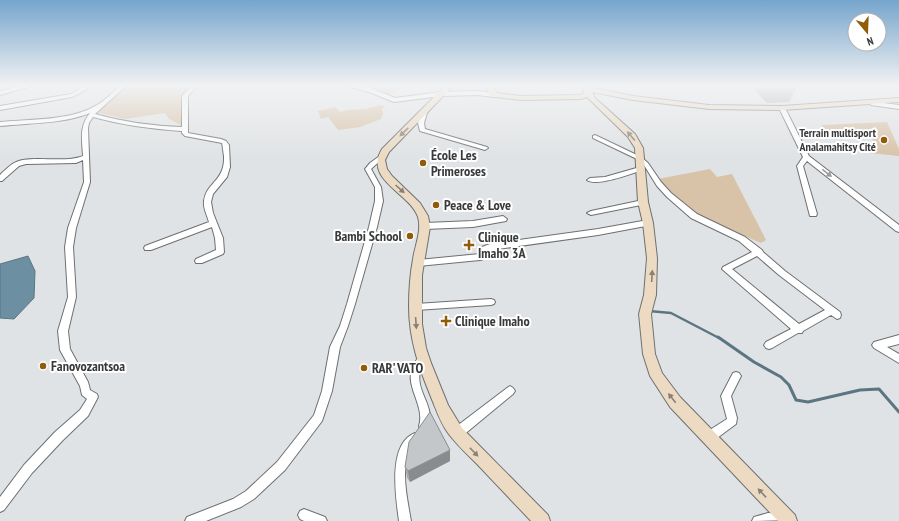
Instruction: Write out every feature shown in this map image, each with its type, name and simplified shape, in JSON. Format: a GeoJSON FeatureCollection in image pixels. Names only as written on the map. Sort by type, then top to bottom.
{"type":"FeatureCollection","features":[{"type":"Feature","properties":{"kind":"main road"},"geometry":{"type":"LineString","coordinates":[[427,109],[385,150],[380,164],[386,176],[412,200],[421,211],[425,226],[418,263],[416,306],[416,325],[422,358],[443,411],[452,428],[542,521]]}},
{"type":"Feature","properties":{"kind":"main road"},"geometry":{"type":"LineString","coordinates":[[604,109],[632,136],[639,148],[643,202],[648,223],[652,270],[650,295],[646,304],[647,311],[645,314],[649,354],[657,376],[675,402],[788,520]]}},
{"type":"Feature","properties":{"kind":"street"},"geometry":{"type":"LineString","coordinates":[[0,124],[70,116],[91,109]]}},
{"type":"Feature","properties":{"kind":"street"},"geometry":{"type":"LineString","coordinates":[[0,506],[28,469],[59,436],[84,413],[93,396],[85,392],[85,385],[65,350],[63,332],[72,297],[69,247],[72,228],[87,182],[85,128],[91,114],[96,109]]}},
{"type":"Feature","properties":{"kind":"street"},"geometry":{"type":"LineString","coordinates":[[185,109],[184,129],[187,135],[219,140],[224,142],[226,145],[226,172],[209,194],[207,200],[208,207],[221,243],[220,252],[200,261]]}},
{"type":"Feature","properties":{"kind":"street"},"geometry":{"type":"LineString","coordinates":[[783,109],[806,157],[899,229]]}},
{"type":"Feature","properties":{"kind":"street"},"geometry":{"type":"LineString","coordinates":[[424,113],[421,123],[422,130],[486,148]]}},
{"type":"Feature","properties":{"kind":"street"},"geometry":{"type":"LineString","coordinates":[[91,114],[110,120],[164,128],[184,129]]}},
{"type":"Feature","properties":{"kind":"street"},"geometry":{"type":"LineString","coordinates":[[595,137],[639,164]]}},
{"type":"Feature","properties":{"kind":"street"},"geometry":{"type":"LineString","coordinates":[[0,179],[17,164],[26,162],[76,162],[86,157]]}},
{"type":"Feature","properties":{"kind":"street"},"geometry":{"type":"LineString","coordinates":[[806,157],[800,166],[813,214]]}},
{"type":"Feature","properties":{"kind":"street"},"geometry":{"type":"LineString","coordinates":[[191,521],[237,504],[250,495],[281,466],[318,418],[327,392],[335,347],[351,304],[379,201],[376,180],[368,172],[368,169],[372,164],[381,158]]}},
{"type":"Feature","properties":{"kind":"street"},"geometry":{"type":"LineString","coordinates":[[590,180],[605,179],[639,164],[646,164],[659,184],[669,195],[694,216],[742,239],[782,273],[834,313],[769,345]]}},
{"type":"Feature","properties":{"kind":"street"},"geometry":{"type":"LineString","coordinates":[[591,213],[643,202]]}},
{"type":"Feature","properties":{"kind":"street"},"geometry":{"type":"LineString","coordinates":[[425,226],[473,224],[503,219]]}},
{"type":"Feature","properties":{"kind":"street"},"geometry":{"type":"LineString","coordinates":[[148,248],[214,223]]}},
{"type":"Feature","properties":{"kind":"street"},"geometry":{"type":"LineString","coordinates":[[418,263],[480,257],[484,256],[485,250],[490,247],[598,232],[648,223]]}},
{"type":"Feature","properties":{"kind":"street"},"geometry":{"type":"LineString","coordinates":[[759,252],[726,269],[799,330]]}},
{"type":"Feature","properties":{"kind":"street"},"geometry":{"type":"LineString","coordinates":[[416,306],[491,302]]}},
{"type":"Feature","properties":{"kind":"street"},"geometry":{"type":"LineString","coordinates":[[899,339],[878,345],[899,359]]}},
{"type":"Feature","properties":{"kind":"street"},"geometry":{"type":"LineString","coordinates":[[404,521],[400,470],[402,458],[406,449],[423,430],[427,417],[419,396],[415,378],[415,371],[422,358]]}},
{"type":"Feature","properties":{"kind":"street"},"geometry":{"type":"LineString","coordinates":[[709,437],[732,421],[733,414],[726,400],[726,395],[736,376]]}},
{"type":"Feature","properties":{"kind":"street"},"geometry":{"type":"LineString","coordinates":[[456,433],[510,391]]}},
{"type":"Feature","properties":{"kind":"street"},"geometry":{"type":"LineString","coordinates":[[304,515],[321,521]]}},
{"type":"Feature","properties":{"kind":"street"},"geometry":{"type":"LineString","coordinates":[[758,521],[768,519],[788,520]]}},
{"type":"Feature","properties":{"kind":"shaded area"},"geometry":{"type":"Polygon","coordinates":[[[98,109],[183,109],[183,126],[169,119],[165,113],[125,119],[95,112],[98,109]]]}},
{"type":"Feature","properties":{"kind":"shaded area"},"geometry":{"type":"Polygon","coordinates":[[[337,109],[340,112],[347,110],[382,109],[383,114],[381,119],[360,127],[338,130],[328,117],[321,119],[318,111],[337,109]]]}},
{"type":"Feature","properties":{"kind":"shaded area","name":"Terrain multisport Analamahitsy Cité"},"geometry":{"type":"Polygon","coordinates":[[[887,122],[899,149],[899,156],[870,153],[865,144],[876,146],[871,136],[824,130],[822,125],[887,122]]]}},
{"type":"Feature","properties":{"kind":"shaded area"},"geometry":{"type":"Polygon","coordinates":[[[710,169],[717,177],[732,174],[766,240],[761,243],[698,216],[675,197],[658,179],[710,169]]]}},
{"type":"Feature","properties":{"kind":"water"},"geometry":{"type":"Polygon","coordinates":[[[28,256],[35,271],[34,298],[14,319],[0,318],[0,264],[28,256]]]}},
{"type":"Feature","properties":{"kind":"building"},"geometry":{"type":"Polygon","coordinates":[[[430,412],[450,450],[408,471],[405,467],[409,442],[430,412]]]}},
{"type":"Feature","properties":{"kind":"waterway"},"geometry":{"type":"LineString","coordinates":[[649,311],[671,313],[719,338]]}},
{"type":"Feature","properties":{"kind":"waterway"},"geometry":{"type":"LineString","coordinates":[[718,337],[754,362],[781,377],[789,385],[796,400],[808,402],[860,390],[879,389],[899,412]]}},
{"type":"Feature","properties":{"kind":"place","name":"Terrain multisport Analamahitsy Cité"},"geometry":{"type":"Point","coordinates":[884,140]}},
{"type":"Feature","properties":{"kind":"place","name":"École Les Primeroses"},"geometry":{"type":"Point","coordinates":[423,163]}},
{"type":"Feature","properties":{"kind":"place","name":"Peace & Love"},"geometry":{"type":"Point","coordinates":[436,205]}},
{"type":"Feature","properties":{"kind":"place","name":"Bambi School"},"geometry":{"type":"Point","coordinates":[410,236]}},
{"type":"Feature","properties":{"kind":"place","name":"Clinique Imaho 3A"},"geometry":{"type":"Point","coordinates":[469,245]}},
{"type":"Feature","properties":{"kind":"place","name":"Clinique Imaho"},"geometry":{"type":"Point","coordinates":[446,321]}},
{"type":"Feature","properties":{"kind":"place","name":"Fanovozantsoa"},"geometry":{"type":"Point","coordinates":[43,366]}},
{"type":"Feature","properties":{"kind":"place","name":"RAR' VATO"},"geometry":{"type":"Point","coordinates":[364,368]}}]}
